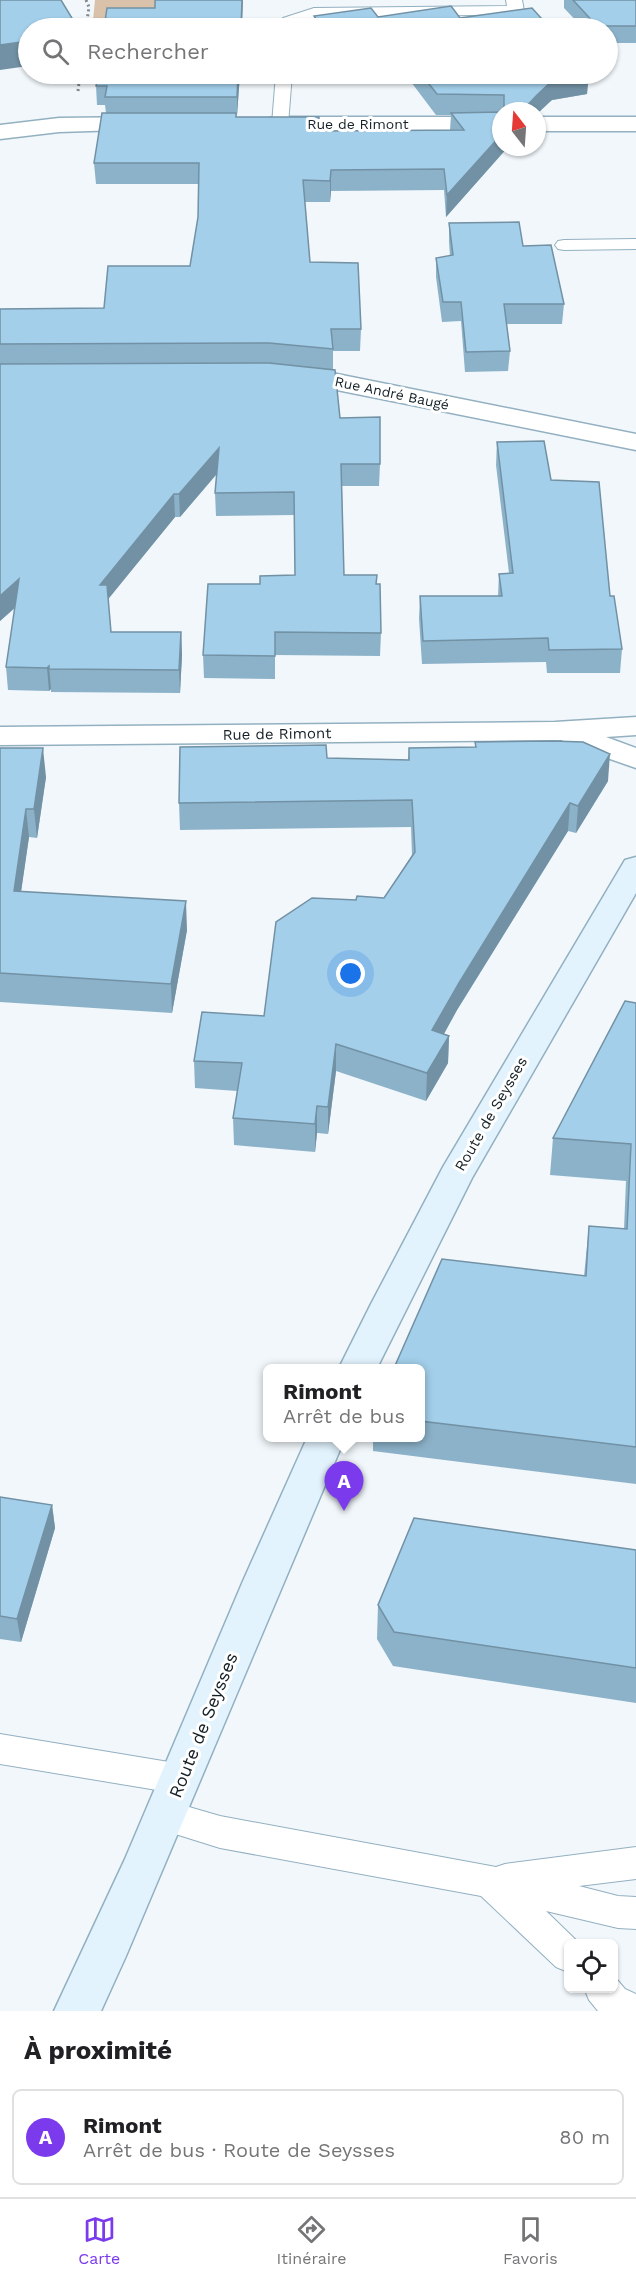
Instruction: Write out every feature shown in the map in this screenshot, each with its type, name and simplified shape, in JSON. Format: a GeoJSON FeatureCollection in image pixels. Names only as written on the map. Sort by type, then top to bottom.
{"type":"FeatureCollection","features":[{"type":"Feature","properties":{"kind":"main road","name":"Route de Seysses"},"geometry":{"type":"LineString","coordinates":[[360,1364],[394,1291],[453,1182],[636,867]]}},
{"type":"Feature","properties":{"kind":"main road","name":"Route de Seysses"},"geometry":{"type":"LineString","coordinates":[[77,2011],[173,1798],[324,1442]]}},
{"type":"Feature","properties":{"kind":"street"},"geometry":{"type":"LineString","coordinates":[[0,132],[59,125],[164,124]]}},
{"type":"Feature","properties":{"kind":"street","name":"Rue de Rimont"},"geometry":{"type":"LineString","coordinates":[[257,124],[492,124]]}},
{"type":"Feature","properties":{"kind":"street"},"geometry":{"type":"LineString","coordinates":[[546,124],[636,124]]}},
{"type":"Feature","properties":{"kind":"street","name":"Rue André Baugé"},"geometry":{"type":"LineString","coordinates":[[269,375],[322,379],[636,442]]}},
{"type":"Feature","properties":{"kind":"street","name":"Rue de Rimont"},"geometry":{"type":"LineString","coordinates":[[0,736],[555,731],[636,726]]}},
{"type":"Feature","properties":{"kind":"street","name":"Rue de Rimont"},"geometry":{"type":"LineString","coordinates":[[555,731],[593,741],[636,758]]}},
{"type":"Feature","properties":{"kind":"lane"},"geometry":{"type":"LineString","coordinates":[[300,18],[314,14],[516,11],[514,0]]}},
{"type":"Feature","properties":{"kind":"lane"},"geometry":{"type":"LineString","coordinates":[[280,124],[283,84]]}},
{"type":"Feature","properties":{"kind":"lane"},"geometry":{"type":"LineString","coordinates":[[564,245],[636,244]]}},
{"type":"Feature","properties":{"kind":"lane"},"geometry":{"type":"LineString","coordinates":[[0,1749],[173,1798],[220,1832],[490,1882],[618,1912],[636,1913]]}},
{"type":"Feature","properties":{"kind":"lane"},"geometry":{"type":"LineString","coordinates":[[490,1882],[636,1863]]}},
{"type":"Feature","properties":{"kind":"lane"},"geometry":{"type":"LineString","coordinates":[[490,1882],[564,1951]]}},
{"type":"Feature","properties":{"kind":"lane"},"geometry":{"type":"LineString","coordinates":[[604,1993],[613,2002],[636,2011]]}},
{"type":"Feature","properties":{"kind":"path"},"geometry":{"type":"LineString","coordinates":[[86,0],[89,7],[87,18]]}},
{"type":"Feature","properties":{"kind":"shaded area"},"geometry":{"type":"Polygon","coordinates":[[[95,0],[156,0],[155,18],[93,18],[95,0]]]}},
{"type":"Feature","properties":{"kind":"building"},"geometry":{"type":"Polygon","coordinates":[[[0,0],[61,0],[72,18],[18,18],[18,42],[0,45],[0,0]]]}},
{"type":"Feature","properties":{"kind":"building"},"geometry":{"type":"Polygon","coordinates":[[[155,0],[242,0],[241,18],[106,18],[107,8],[155,8],[155,0]]]}},
{"type":"Feature","properties":{"kind":"building"},"geometry":{"type":"Polygon","coordinates":[[[573,0],[636,0],[636,26],[618,26],[618,18],[590,18],[573,0]]]}},
{"type":"Feature","properties":{"kind":"building"},"geometry":{"type":"Polygon","coordinates":[[[451,6],[460,18],[316,18],[314,16],[371,8],[378,17],[451,6]]]}},
{"type":"Feature","properties":{"kind":"building"},"geometry":{"type":"Polygon","coordinates":[[[532,8],[541,18],[460,18],[532,8]]]}},
{"type":"Feature","properties":{"kind":"building"},"geometry":{"type":"Polygon","coordinates":[[[96,84],[238,84],[237,97],[105,97],[107,86],[96,86],[96,84]]]}},
{"type":"Feature","properties":{"kind":"building"},"geometry":{"type":"Polygon","coordinates":[[[429,84],[549,84],[530,102],[504,102],[504,95],[437,94],[429,84]]]}},
{"type":"Feature","properties":{"kind":"building"},"geometry":{"type":"Polygon","coordinates":[[[492,112],[492,145],[447,195],[444,169],[331,170],[330,181],[303,180],[310,262],[358,263],[361,329],[331,329],[333,349],[269,343],[0,344],[0,309],[104,308],[108,266],[190,266],[198,217],[199,163],[94,163],[102,113],[236,113],[236,117],[319,117],[318,131],[464,130],[451,113],[492,112]]]}},
{"type":"Feature","properties":{"kind":"building"},"geometry":{"type":"Polygon","coordinates":[[[519,222],[523,246],[551,245],[564,304],[504,304],[510,351],[466,352],[461,302],[443,302],[436,258],[453,255],[449,223],[519,222]]]}},
{"type":"Feature","properties":{"kind":"building"},"geometry":{"type":"Polygon","coordinates":[[[269,363],[335,370],[340,418],[380,417],[380,464],[341,464],[344,575],[377,575],[376,584],[380,584],[381,633],[275,632],[275,656],[203,655],[208,584],[260,584],[260,576],[295,575],[294,492],[215,493],[219,448],[179,494],[174,494],[100,585],[107,585],[111,632],[181,632],[179,670],[6,667],[19,579],[0,596],[0,364],[269,363]]]}},
{"type":"Feature","properties":{"kind":"building"},"geometry":{"type":"Polygon","coordinates":[[[544,441],[551,480],[599,482],[610,596],[614,596],[622,649],[549,650],[548,638],[423,641],[420,596],[502,596],[499,574],[513,573],[497,442],[544,441]]]}},
{"type":"Feature","properties":{"kind":"building"},"geometry":{"type":"Polygon","coordinates":[[[475,742],[583,742],[610,754],[578,806],[570,803],[432,1030],[449,1036],[427,1073],[336,1044],[328,1107],[317,1106],[315,1124],[233,1118],[242,1063],[194,1061],[202,1012],[264,1016],[276,922],[312,898],[356,900],[357,896],[384,898],[415,852],[412,800],[179,803],[180,747],[326,745],[327,758],[409,760],[409,748],[476,747],[475,742]]]}},
{"type":"Feature","properties":{"kind":"building"},"geometry":{"type":"Polygon","coordinates":[[[0,748],[43,748],[34,809],[26,809],[14,891],[186,901],[171,984],[0,973],[0,748]]]}},
{"type":"Feature","properties":{"kind":"building"},"geometry":{"type":"Polygon","coordinates":[[[625,1001],[636,1003],[636,1447],[425,1422],[425,1364],[396,1364],[442,1259],[586,1276],[589,1226],[627,1229],[631,1144],[553,1138],[625,1001]]]}},
{"type":"Feature","properties":{"kind":"building"},"geometry":{"type":"Polygon","coordinates":[[[0,1497],[52,1505],[17,1619],[0,1616],[0,1497]]]}},
{"type":"Feature","properties":{"kind":"building"},"geometry":{"type":"Polygon","coordinates":[[[414,1518],[636,1550],[636,1668],[394,1632],[378,1605],[414,1518]]]}},
{"type":"Feature","properties":{"kind":"place","name":"Rimont"},"geometry":{"type":"Point","coordinates":[344,1511]}}]}
